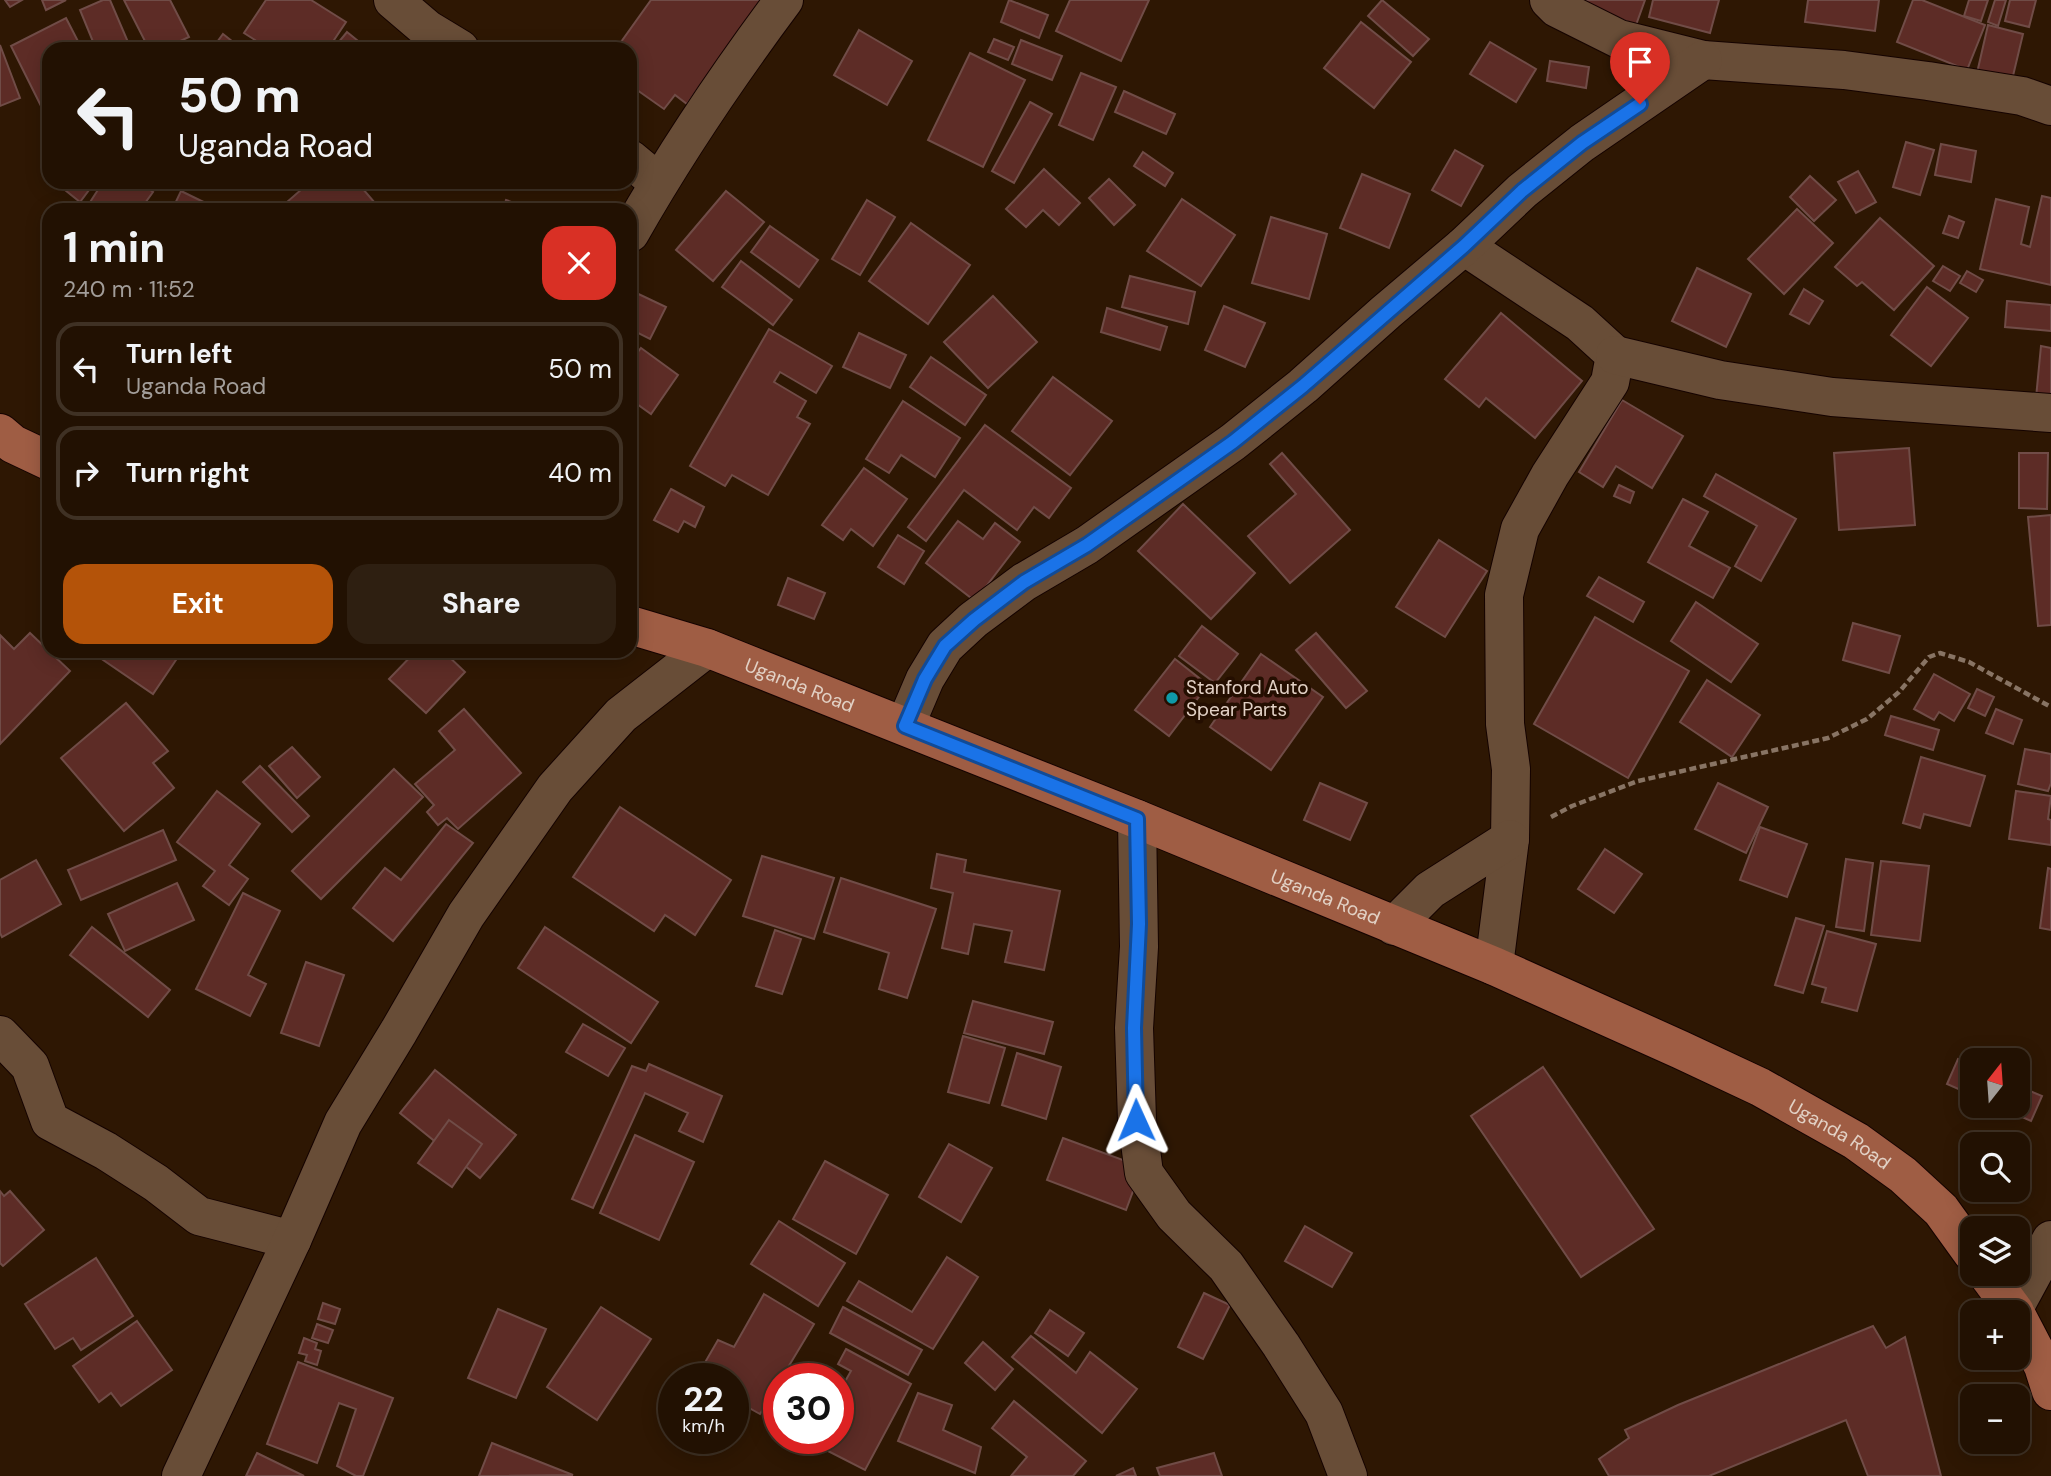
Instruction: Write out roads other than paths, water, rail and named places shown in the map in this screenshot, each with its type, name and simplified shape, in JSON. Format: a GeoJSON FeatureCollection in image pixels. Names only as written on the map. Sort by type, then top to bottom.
{"type":"FeatureCollection","features":[{"type":"Feature","properties":{"kind":"main road"},"geometry":{"type":"LineString","coordinates":[[0,433],[13,444],[42,458]]}},
{"type":"Feature","properties":{"kind":"main road","name":"Uganda Road"},"geometry":{"type":"LineString","coordinates":[[637,627],[707,648],[1137,819],[1494,966],[1760,1087],[1856,1141],[1903,1175],[1941,1210],[1960,1236]]}},
{"type":"Feature","properties":{"kind":"main road"},"geometry":{"type":"LineString","coordinates":[[2030,1341],[2043,1366],[2051,1391]]}},
{"type":"Feature","properties":{"kind":"street"},"geometry":{"type":"LineString","coordinates":[[393,0],[427,29],[448,42]]}},
{"type":"Feature","properties":{"kind":"street"},"geometry":{"type":"LineString","coordinates":[[637,203],[644,171],[749,47],[784,0]]}},
{"type":"Feature","properties":{"kind":"street"},"geometry":{"type":"LineString","coordinates":[[1549,0],[1557,8],[1619,39],[1703,60],[1844,70],[1928,81],[2022,96],[2051,106]]}},
{"type":"Feature","properties":{"kind":"street"},"geometry":{"type":"LineString","coordinates":[[905,726],[925,679],[945,646],[974,620],[1024,582],[1087,545],[1233,442],[1303,386],[1464,246],[1522,191],[1582,143],[1703,60]]}},
{"type":"Feature","properties":{"kind":"street"},"geometry":{"type":"LineString","coordinates":[[1464,246],[1580,323],[1615,355],[1720,380],[1832,397],[2051,413]]}},
{"type":"Feature","properties":{"kind":"street"},"geometry":{"type":"LineString","coordinates":[[1494,966],[1510,839],[1511,769],[1505,712],[1504,595],[1520,529],[1550,475],[1611,382],[1615,355]]}},
{"type":"Feature","properties":{"kind":"street"},"geometry":{"type":"LineString","coordinates":[[181,1476],[292,1240],[343,1123],[466,915],[555,788],[621,715],[707,648]]}},
{"type":"Feature","properties":{"kind":"street"},"geometry":{"type":"LineString","coordinates":[[1137,819],[1139,947],[1134,1028],[1136,1120],[1144,1172],[1174,1215],[1226,1266],[1281,1345],[1324,1413],[1348,1476]]}},
{"type":"Feature","properties":{"kind":"street"},"geometry":{"type":"LineString","coordinates":[[1394,926],[1430,890],[1510,839]]}},
{"type":"Feature","properties":{"kind":"street"},"geometry":{"type":"LineString","coordinates":[[0,1035],[30,1066],[50,1121],[106,1151],[156,1183],[199,1216],[292,1240]]}},
{"type":"Feature","properties":{"kind":"street"},"geometry":{"type":"LineString","coordinates":[[2021,1300],[2051,1240]]}},
{"type":"Feature","properties":{"kind":"place","name":"Stanford Auto Spear Parts"},"geometry":{"type":"Point","coordinates":[1172,698]}}]}
